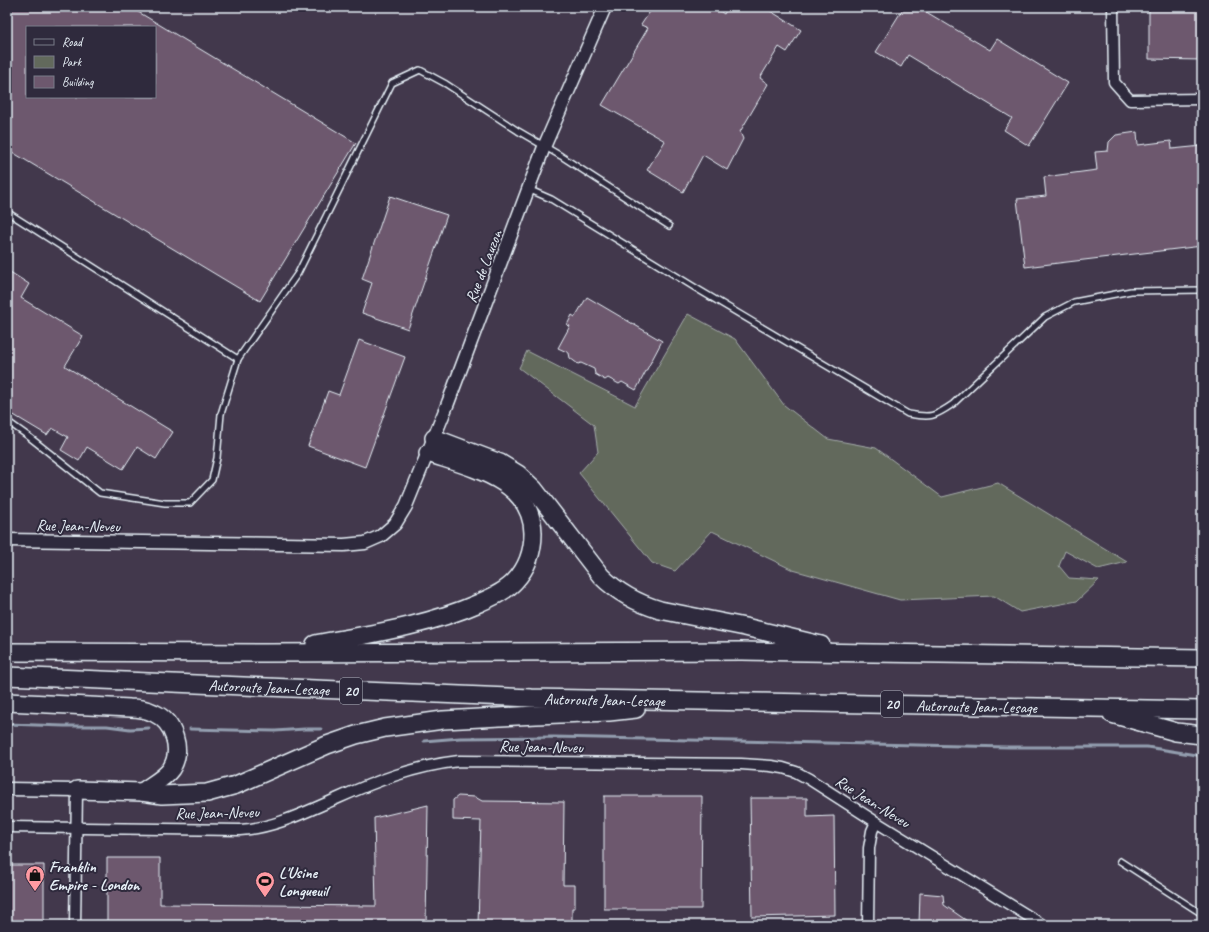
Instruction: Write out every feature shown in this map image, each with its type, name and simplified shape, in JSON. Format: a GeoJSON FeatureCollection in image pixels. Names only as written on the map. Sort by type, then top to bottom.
{"type":"FeatureCollection","features":[{"type":"Feature","properties":{"kind":"highway"},"geometry":{"type":"LineString","coordinates":[[431,445],[500,463],[518,474],[534,489],[601,576],[612,587],[630,598],[660,610],[745,627],[852,652]]}},
{"type":"Feature","properties":{"kind":"highway"},"geometry":{"type":"LineString","coordinates":[[266,653],[397,629],[440,618],[465,609],[495,595],[510,585],[519,576],[527,564],[533,536],[530,517],[521,499],[508,486],[431,445]]}},
{"type":"Feature","properties":{"kind":"highway","name":"Autoroute Jean-Lesage"},"geometry":{"type":"LineString","coordinates":[[7,652],[266,653],[742,651],[1202,658]]}},
{"type":"Feature","properties":{"kind":"highway","name":"Autoroute Jean-Lesage"},"geometry":{"type":"LineString","coordinates":[[7,676],[443,695],[1202,710]]}},
{"type":"Feature","properties":{"kind":"highway"},"geometry":{"type":"LineString","coordinates":[[77,790],[142,792],[162,795],[200,794],[236,785],[333,743],[401,725],[494,717],[608,712],[694,701]]}},
{"type":"Feature","properties":{"kind":"highway"},"geometry":{"type":"LineString","coordinates":[[7,702],[123,707],[143,710],[158,716],[169,725],[174,735],[176,756],[172,768],[142,792]]}},
{"type":"Feature","properties":{"kind":"highway"},"geometry":{"type":"LineString","coordinates":[[1088,708],[1176,732],[1202,735]]}},
{"type":"Feature","properties":{"kind":"street","name":"Rue de Lauzon"},"geometry":{"type":"LineString","coordinates":[[386,533],[395,524],[404,511],[431,445],[544,147],[605,7]]}},
{"type":"Feature","properties":{"kind":"street"},"geometry":{"type":"LineString","coordinates":[[1113,7],[1114,82],[1130,100],[1202,99]]}},
{"type":"Feature","properties":{"kind":"street","name":"Rue Jean-Neveu"},"geometry":{"type":"LineString","coordinates":[[7,540],[339,545],[365,543],[377,539],[386,533]]}},
{"type":"Feature","properties":{"kind":"street","name":"Rue Jean-Neveu"},"geometry":{"type":"LineString","coordinates":[[7,827],[240,830],[261,828],[280,823],[389,777],[435,765],[476,761],[721,764],[776,767],[796,772],[809,779],[1043,925]]}},
{"type":"Feature","properties":{"kind":"street"},"geometry":{"type":"LineString","coordinates":[[7,789],[77,790],[75,925]]}},
{"type":"Feature","properties":{"kind":"street"},"geometry":{"type":"LineString","coordinates":[[868,925],[869,848],[872,831],[876,822]]}},
{"type":"Feature","properties":{"kind":"lane"},"geometry":{"type":"LineString","coordinates":[[7,421],[100,493],[165,503],[190,503],[212,480],[217,458],[221,414],[238,359],[298,273],[392,83],[420,70],[446,84],[544,147],[561,156],[668,226]]}},
{"type":"Feature","properties":{"kind":"lane"},"geometry":{"type":"LineString","coordinates":[[528,189],[551,199],[699,290],[908,414],[924,416],[938,414],[953,404],[1045,317],[1074,302],[1131,291],[1202,290]]}},
{"type":"Feature","properties":{"kind":"lane"},"geometry":{"type":"LineString","coordinates":[[7,212],[238,359]]}},
{"type":"Feature","properties":{"kind":"lane"},"geometry":{"type":"LineString","coordinates":[[1120,861],[1202,914]]}},
{"type":"Feature","properties":{"kind":"green space"},"geometry":{"type":"Polygon","coordinates":[[[688,314],[735,339],[784,405],[828,439],[876,448],[942,497],[998,483],[1127,562],[1098,569],[1065,551],[1059,566],[1069,578],[1099,580],[1077,601],[1020,612],[994,596],[900,600],[793,570],[712,531],[675,571],[652,563],[579,473],[598,452],[594,425],[519,368],[527,351],[635,406],[688,314]]]}},
{"type":"Feature","properties":{"kind":"building"},"geometry":{"type":"Polygon","coordinates":[[[7,7],[130,7],[356,143],[260,301],[7,149],[7,7]]]}},
{"type":"Feature","properties":{"kind":"building"},"geometry":{"type":"Polygon","coordinates":[[[653,7],[714,7],[724,14],[728,7],[764,7],[801,30],[787,52],[779,47],[760,78],[768,84],[740,132],[743,139],[727,170],[703,155],[683,192],[647,170],[665,141],[602,105],[648,28],[641,25],[653,7]]]}},
{"type":"Feature","properties":{"kind":"building"},"geometry":{"type":"Polygon","coordinates":[[[904,7],[918,7],[990,50],[997,39],[1068,83],[1029,146],[1004,130],[1012,118],[908,55],[901,67],[876,52],[904,7]]]}},
{"type":"Feature","properties":{"kind":"building"},"geometry":{"type":"Polygon","coordinates":[[[1149,7],[1202,7],[1202,60],[1149,59],[1149,7]]]}},
{"type":"Feature","properties":{"kind":"building"},"geometry":{"type":"Polygon","coordinates":[[[1137,132],[1138,145],[1171,141],[1172,149],[1202,146],[1202,246],[1025,267],[1017,199],[1046,196],[1044,177],[1097,170],[1095,152],[1108,151],[1109,142],[1116,135],[1137,132]]]}},
{"type":"Feature","properties":{"kind":"building"},"geometry":{"type":"Polygon","coordinates":[[[390,196],[447,215],[408,329],[362,313],[372,283],[362,279],[390,196]]]}},
{"type":"Feature","properties":{"kind":"building"},"geometry":{"type":"Polygon","coordinates":[[[7,270],[29,284],[21,298],[83,336],[65,366],[173,432],[156,459],[137,447],[123,469],[87,447],[79,461],[61,450],[68,437],[52,428],[47,435],[7,411],[7,270]]]}},
{"type":"Feature","properties":{"kind":"building"},"geometry":{"type":"Polygon","coordinates":[[[587,297],[662,341],[636,390],[622,382],[619,384],[608,378],[605,380],[595,374],[594,369],[581,363],[578,364],[570,358],[569,353],[558,348],[570,326],[567,325],[572,315],[575,317],[587,297]]]}},
{"type":"Feature","properties":{"kind":"building"},"geometry":{"type":"Polygon","coordinates":[[[359,340],[405,357],[365,467],[308,446],[328,391],[339,395],[359,340]]]}},
{"type":"Feature","properties":{"kind":"building"},"geometry":{"type":"Polygon","coordinates":[[[458,796],[475,797],[482,801],[564,802],[563,885],[575,885],[575,908],[572,908],[572,925],[478,925],[481,821],[453,820],[453,800],[458,796]]]}},
{"type":"Feature","properties":{"kind":"building"},"geometry":{"type":"Polygon","coordinates":[[[604,796],[702,796],[701,909],[604,909],[604,796]]]}},
{"type":"Feature","properties":{"kind":"building"},"geometry":{"type":"Polygon","coordinates":[[[750,798],[807,798],[807,817],[834,816],[835,915],[752,917],[750,798]]]}},
{"type":"Feature","properties":{"kind":"building"},"geometry":{"type":"Polygon","coordinates":[[[428,805],[426,925],[107,925],[107,858],[160,858],[160,904],[376,906],[374,818],[428,805]]]}},
{"type":"Feature","properties":{"kind":"building"},"geometry":{"type":"Polygon","coordinates":[[[7,865],[44,865],[44,924],[7,925],[7,865]]]}},
{"type":"Feature","properties":{"kind":"building"},"geometry":{"type":"Polygon","coordinates":[[[920,893],[943,895],[944,905],[973,925],[919,925],[920,893]]]}},
{"type":"Feature","properties":{"kind":"waterway"},"geometry":{"type":"LineString","coordinates":[[7,724],[107,726],[130,729],[149,728]]}},
{"type":"Feature","properties":{"kind":"waterway"},"geometry":{"type":"LineString","coordinates":[[190,729],[275,731],[321,729]]}},
{"type":"Feature","properties":{"kind":"waterway"},"geometry":{"type":"LineString","coordinates":[[424,741],[460,738],[554,737],[1009,747],[1147,747],[1202,756]]}},
{"type":"Feature","properties":{"kind":"place","name":"Franklin Empire - London"},"geometry":{"type":"Point","coordinates":[35,892]}},
{"type":"Feature","properties":{"kind":"place","name":"L'Usine Longueuil"},"geometry":{"type":"Point","coordinates":[265,898]}}]}
